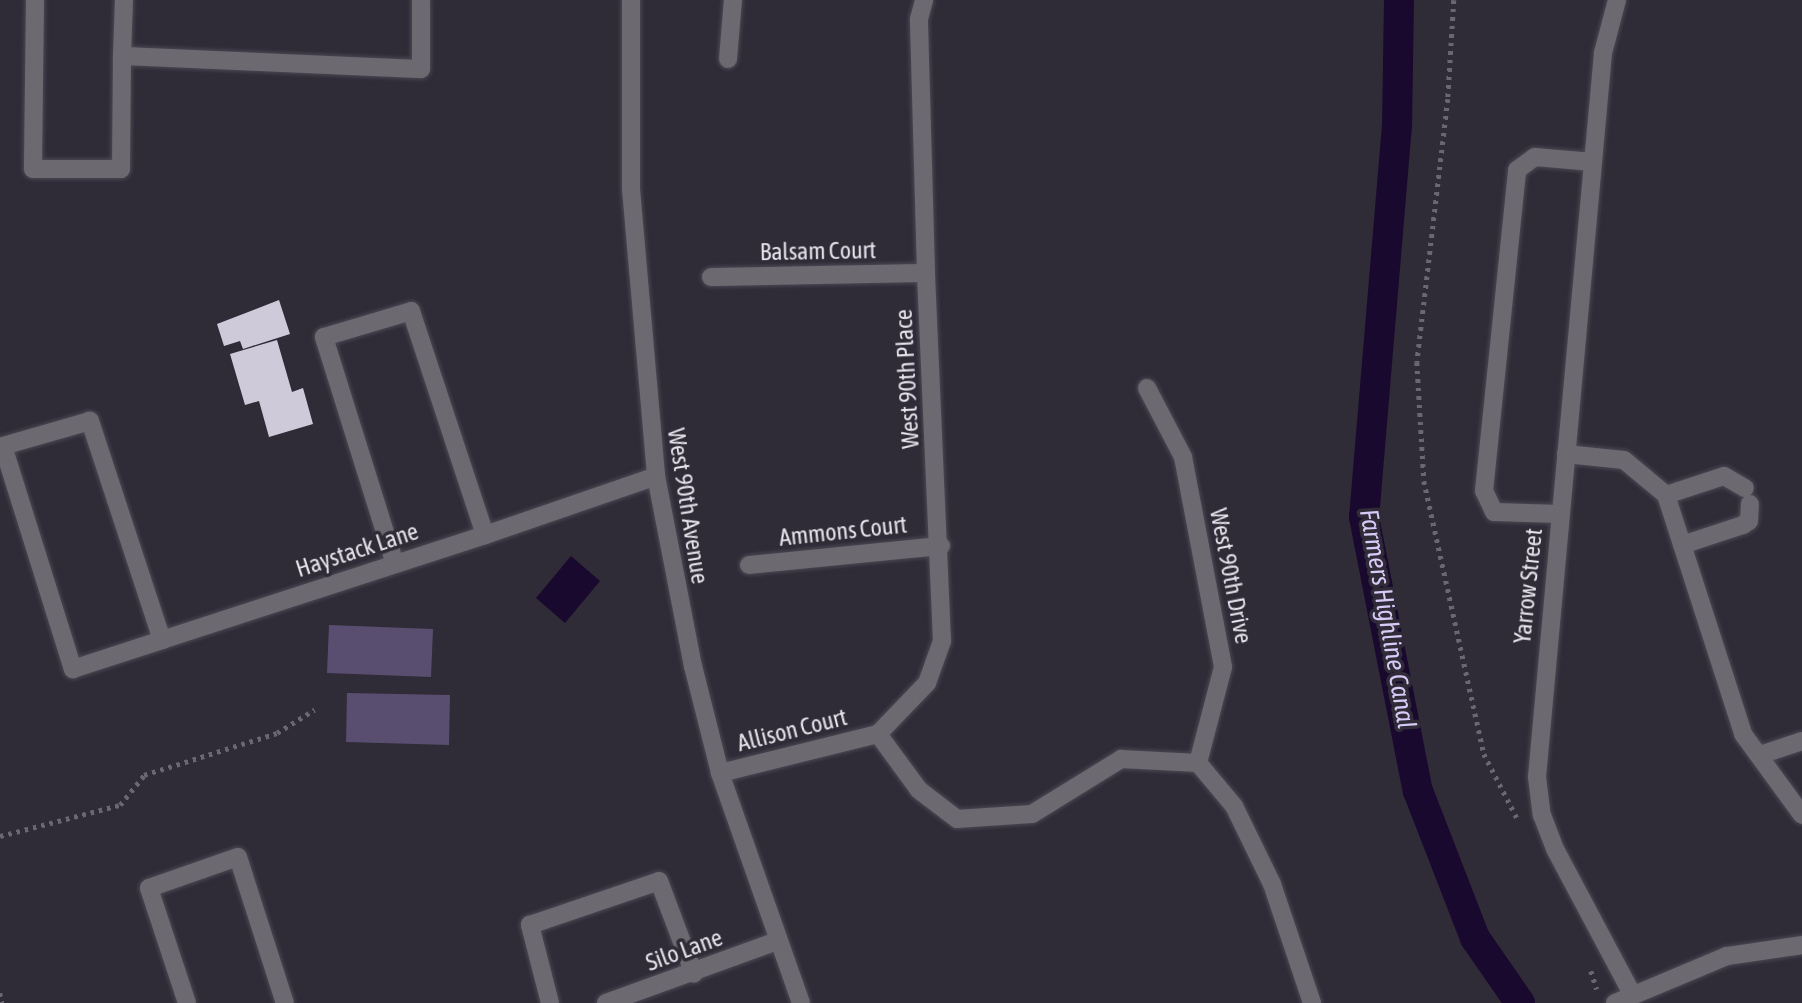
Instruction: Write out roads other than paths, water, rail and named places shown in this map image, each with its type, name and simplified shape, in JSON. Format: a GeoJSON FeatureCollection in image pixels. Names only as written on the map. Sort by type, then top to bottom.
{"type":"FeatureCollection","features":[{"type":"Feature","properties":{"kind":"street"},"geometry":{"type":"LineString","coordinates":[[36,0],[33,169],[121,169],[124,0]]}},
{"type":"Feature","properties":{"kind":"street"},"geometry":{"type":"LineString","coordinates":[[122,56],[421,69],[421,0]]}},
{"type":"Feature","properties":{"kind":"street","name":"West 90th Avenue"},"geometry":{"type":"LineString","coordinates":[[631,0],[632,215],[656,476],[693,666],[720,773],[801,1003]]}},
{"type":"Feature","properties":{"kind":"street"},"geometry":{"type":"LineString","coordinates":[[728,59],[733,0]]}},
{"type":"Feature","properties":{"kind":"street","name":"West 90th Place"},"geometry":{"type":"LineString","coordinates":[[878,734],[927,683],[942,641],[941,546],[926,273],[919,19],[924,0]]}},
{"type":"Feature","properties":{"kind":"street","name":"Yarrow Street"},"geometry":{"type":"LineString","coordinates":[[1617,0],[1603,53],[1537,739],[1542,815],[1632,994]]}},
{"type":"Feature","properties":{"kind":"street"},"geometry":{"type":"LineString","coordinates":[[1560,514],[1494,512],[1484,491],[1517,170],[1535,157],[1593,162]]}},
{"type":"Feature","properties":{"kind":"street","name":"Balsam Court"},"geometry":{"type":"LineString","coordinates":[[711,277],[926,273]]}},
{"type":"Feature","properties":{"kind":"street"},"geometry":{"type":"LineString","coordinates":[[395,564],[324,337],[411,311],[485,534]]}},
{"type":"Feature","properties":{"kind":"street","name":"West 90th Drive"},"geometry":{"type":"LineString","coordinates":[[1147,388],[1182,457],[1223,667],[1198,763]]}},
{"type":"Feature","properties":{"kind":"street","name":"Haystack Lane"},"geometry":{"type":"LineString","coordinates":[[162,640],[90,421],[3,446],[73,669],[162,640],[395,564],[656,476]]}},
{"type":"Feature","properties":{"kind":"street"},"geometry":{"type":"LineString","coordinates":[[1566,454],[1624,460],[1666,495],[1743,734],[1802,815]]}},
{"type":"Feature","properties":{"kind":"street"},"geometry":{"type":"LineString","coordinates":[[1666,495],[1724,476],[1747,496],[1749,520],[1682,545]]}},
{"type":"Feature","properties":{"kind":"street","name":"Ammons Court"},"geometry":{"type":"LineString","coordinates":[[749,565],[941,546]]}},
{"type":"Feature","properties":{"kind":"street","name":"Allison Court"},"geometry":{"type":"LineString","coordinates":[[720,773],[878,734],[919,790],[957,819],[1032,814],[1121,759],[1198,763]]}},
{"type":"Feature","properties":{"kind":"street"},"geometry":{"type":"LineString","coordinates":[[1760,755],[1802,741]]}},
{"type":"Feature","properties":{"kind":"street"},"geometry":{"type":"LineString","coordinates":[[1198,763],[1234,806],[1272,884],[1304,1001]]}},
{"type":"Feature","properties":{"kind":"street"},"geometry":{"type":"LineString","coordinates":[[187,1003],[149,888],[238,857],[285,1003]]}},
{"type":"Feature","properties":{"kind":"street"},"geometry":{"type":"LineString","coordinates":[[550,1003],[530,925],[659,881],[694,974]]}},
{"type":"Feature","properties":{"kind":"street","name":"Silo Lane"},"geometry":{"type":"LineString","coordinates":[[607,1003],[694,974],[777,941]]}},
{"type":"Feature","properties":{"kind":"street"},"geometry":{"type":"LineString","coordinates":[[1615,1003],[1727,956],[1802,945]]}},
{"type":"Feature","properties":{"kind":"waterway","name":"Farmers Highline Canal"},"geometry":{"type":"LineString","coordinates":[[1399,0],[1397,125],[1364,517],[1418,791],[1475,938],[1520,1003]]}}]}
